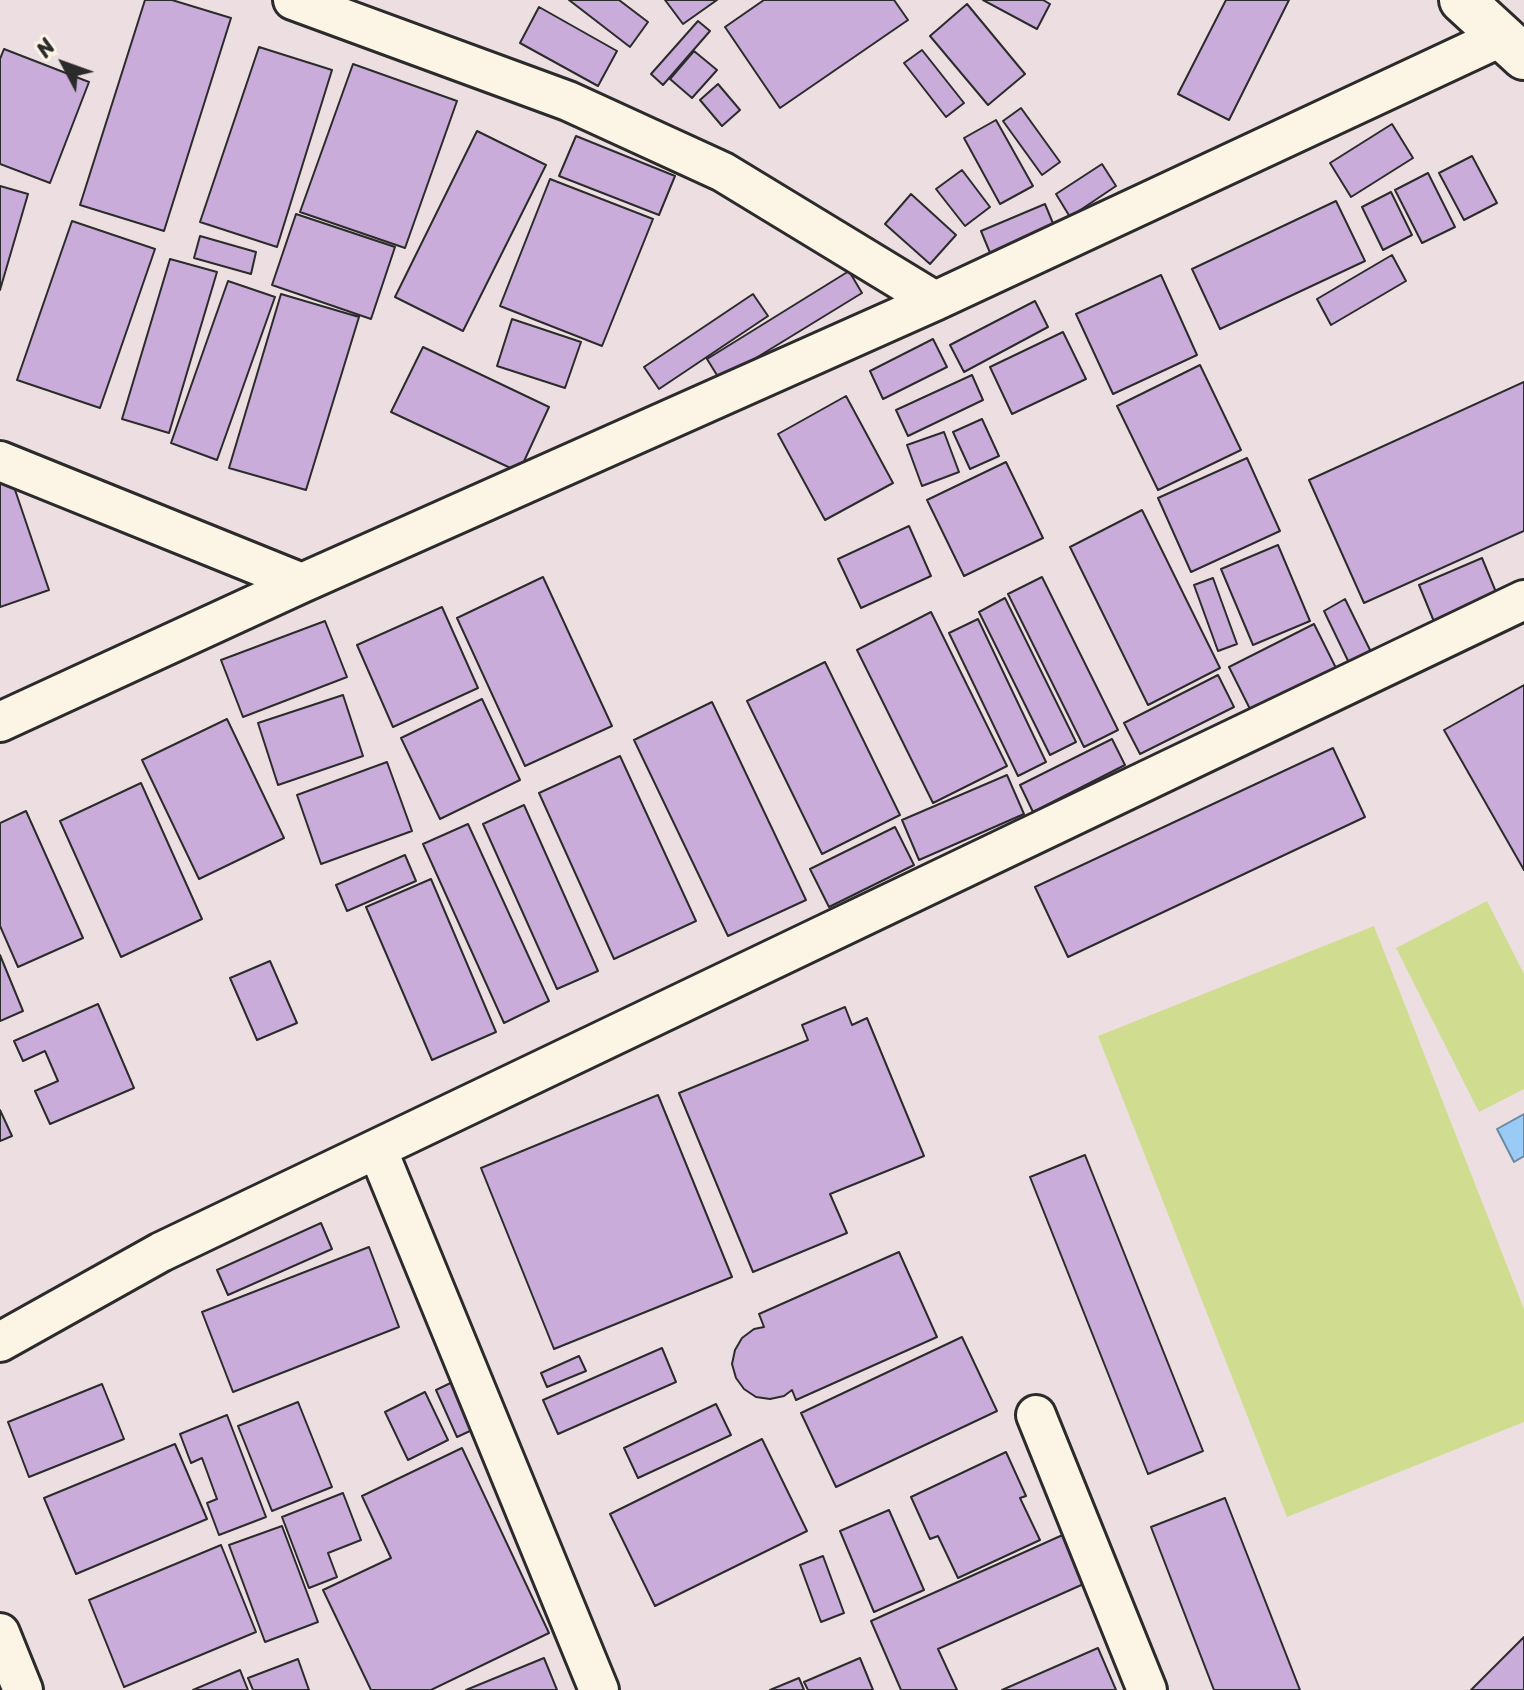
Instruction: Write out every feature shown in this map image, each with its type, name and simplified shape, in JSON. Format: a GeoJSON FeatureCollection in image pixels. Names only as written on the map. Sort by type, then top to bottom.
{"type":"FeatureCollection","features":[{"type":"Feature","properties":{"kind":"street"},"geometry":{"type":"LineString","coordinates":[[293,0],[568,101],[723,172],[935,301]]}},
{"type":"Feature","properties":{"kind":"street"},"geometry":{"type":"LineString","coordinates":[[0,722],[302,583],[1513,47],[1462,0]]}},
{"type":"Feature","properties":{"kind":"street"},"geometry":{"type":"LineString","coordinates":[[0,461],[302,583]]}},
{"type":"Feature","properties":{"kind":"street"},"geometry":{"type":"LineString","coordinates":[[0,1342],[161,1252],[378,1151],[1524,600]]}},
{"type":"Feature","properties":{"kind":"street"},"geometry":{"type":"LineString","coordinates":[[378,1151],[599,1690]]}},
{"type":"Feature","properties":{"kind":"street"},"geometry":{"type":"LineString","coordinates":[[1036,1415],[1147,1690]]}},
{"type":"Feature","properties":{"kind":"street"},"geometry":{"type":"LineString","coordinates":[[0,1633],[23,1690]]}},
{"type":"Feature","properties":{"kind":"green space"},"geometry":{"type":"Polygon","coordinates":[[[1487,901],[1524,974],[1524,1089],[1479,1112],[1396,948],[1487,901]]]}},
{"type":"Feature","properties":{"kind":"green space"},"geometry":{"type":"Polygon","coordinates":[[[1374,926],[1524,1309],[1524,1422],[1287,1517],[1098,1036],[1374,926]]]}},
{"type":"Feature","properties":{"kind":"water"},"geometry":{"type":"Polygon","coordinates":[[[1524,1114],[1524,1156],[1514,1162],[1497,1129],[1524,1114]]]}},
{"type":"Feature","properties":{"kind":"building"},"geometry":{"type":"Polygon","coordinates":[[[145,0],[172,0],[231,18],[164,231],[80,205],[145,0]]]}},
{"type":"Feature","properties":{"kind":"building"},"geometry":{"type":"Polygon","coordinates":[[[569,0],[619,0],[648,22],[630,47],[569,0]]]}},
{"type":"Feature","properties":{"kind":"building"},"geometry":{"type":"Polygon","coordinates":[[[665,0],[717,0],[683,24],[665,0]]]}},
{"type":"Feature","properties":{"kind":"building"},"geometry":{"type":"Polygon","coordinates":[[[764,0],[894,0],[908,20],[780,108],[725,27],[764,0]]]}},
{"type":"Feature","properties":{"kind":"building"},"geometry":{"type":"Polygon","coordinates":[[[983,0],[1043,0],[1050,4],[1037,29],[983,0]]]}},
{"type":"Feature","properties":{"kind":"building"},"geometry":{"type":"Polygon","coordinates":[[[1226,0],[1289,0],[1229,120],[1178,94],[1226,0]]]}},
{"type":"Feature","properties":{"kind":"building"},"geometry":{"type":"Polygon","coordinates":[[[967,4],[1025,74],[988,105],[930,36],[967,4]]]}},
{"type":"Feature","properties":{"kind":"building"},"geometry":{"type":"Polygon","coordinates":[[[539,7],[617,51],[598,86],[520,43],[539,7]]]}},
{"type":"Feature","properties":{"kind":"building"},"geometry":{"type":"Polygon","coordinates":[[[698,21],[710,31],[663,85],[651,74],[698,21]]]}},
{"type":"Feature","properties":{"kind":"building"},"geometry":{"type":"Polygon","coordinates":[[[259,47],[332,70],[277,247],[200,222],[259,47]]]}},
{"type":"Feature","properties":{"kind":"building"},"geometry":{"type":"Polygon","coordinates":[[[4,49],[89,82],[50,183],[0,164],[0,59],[4,49]]]}},
{"type":"Feature","properties":{"kind":"building"},"geometry":{"type":"Polygon","coordinates":[[[922,50],[964,103],[946,117],[904,63],[922,50]]]}},
{"type":"Feature","properties":{"kind":"building"},"geometry":{"type":"Polygon","coordinates":[[[694,51],[717,70],[692,98],[670,79],[694,51]]]}},
{"type":"Feature","properties":{"kind":"building"},"geometry":{"type":"Polygon","coordinates":[[[353,64],[457,101],[405,248],[300,212],[353,64]]]}},
{"type":"Feature","properties":{"kind":"building"},"geometry":{"type":"Polygon","coordinates":[[[718,84],[740,110],[722,126],[700,100],[718,84]]]}},
{"type":"Feature","properties":{"kind":"building"},"geometry":{"type":"Polygon","coordinates":[[[1021,108],[1060,162],[1042,175],[1003,121],[1021,108]]]}},
{"type":"Feature","properties":{"kind":"building"},"geometry":{"type":"Polygon","coordinates":[[[996,120],[1033,186],[1000,204],[964,138],[996,120]]]}},
{"type":"Feature","properties":{"kind":"building"},"geometry":{"type":"Polygon","coordinates":[[[1392,124],[1413,158],[1351,197],[1330,163],[1392,124]]]}},
{"type":"Feature","properties":{"kind":"building"},"geometry":{"type":"Polygon","coordinates":[[[477,131],[546,165],[463,331],[395,297],[477,131]]]}},
{"type":"Feature","properties":{"kind":"building"},"geometry":{"type":"Polygon","coordinates":[[[576,136],[675,176],[659,215],[559,176],[576,136]]]}},
{"type":"Feature","properties":{"kind":"building"},"geometry":{"type":"Polygon","coordinates":[[[1472,156],[1497,203],[1464,220],[1439,173],[1472,156]]]}},
{"type":"Feature","properties":{"kind":"building"},"geometry":{"type":"Polygon","coordinates":[[[1102,164],[1116,186],[1070,217],[1056,194],[1102,164]]]}},
{"type":"Feature","properties":{"kind":"building"},"geometry":{"type":"Polygon","coordinates":[[[962,170],[990,207],[965,226],[936,189],[962,170]]]}},
{"type":"Feature","properties":{"kind":"building"},"geometry":{"type":"Polygon","coordinates":[[[1428,173],[1455,227],[1422,243],[1395,190],[1428,173]]]}},
{"type":"Feature","properties":{"kind":"building"},"geometry":{"type":"Polygon","coordinates":[[[550,179],[653,219],[602,346],[500,306],[550,179]]]}},
{"type":"Feature","properties":{"kind":"building"},"geometry":{"type":"Polygon","coordinates":[[[0,186],[28,194],[0,290],[0,186]]]}},
{"type":"Feature","properties":{"kind":"building"},"geometry":{"type":"Polygon","coordinates":[[[1391,192],[1412,235],[1383,250],[1362,207],[1391,192]]]}},
{"type":"Feature","properties":{"kind":"building"},"geometry":{"type":"Polygon","coordinates":[[[911,194],[956,235],[930,264],[885,224],[911,194]]]}},
{"type":"Feature","properties":{"kind":"building"},"geometry":{"type":"Polygon","coordinates":[[[1336,201],[1365,261],[1220,329],[1192,269],[1336,201]]]}},
{"type":"Feature","properties":{"kind":"building"},"geometry":{"type":"Polygon","coordinates":[[[1045,204],[1057,233],[993,260],[981,231],[1045,204]]]}},
{"type":"Feature","properties":{"kind":"building"},"geometry":{"type":"Polygon","coordinates":[[[296,214],[395,247],[371,319],[272,285],[296,214]]]}},
{"type":"Feature","properties":{"kind":"building"},"geometry":{"type":"Polygon","coordinates":[[[72,221],[155,249],[100,408],[17,380],[72,221]]]}},
{"type":"Feature","properties":{"kind":"building"},"geometry":{"type":"Polygon","coordinates":[[[200,236],[256,252],[251,274],[194,258],[200,236]]]}},
{"type":"Feature","properties":{"kind":"building"},"geometry":{"type":"Polygon","coordinates":[[[1392,255],[1406,281],[1331,325],[1317,299],[1392,255]]]}},
{"type":"Feature","properties":{"kind":"building"},"geometry":{"type":"Polygon","coordinates":[[[170,259],[217,272],[169,433],[122,419],[170,259]]]}},
{"type":"Feature","properties":{"kind":"building"},"geometry":{"type":"Polygon","coordinates":[[[849,271],[862,293],[720,380],[707,359],[849,271]]]}},
{"type":"Feature","properties":{"kind":"building"},"geometry":{"type":"Polygon","coordinates":[[[1161,275],[1197,355],[1113,394],[1076,314],[1161,275]]]}},
{"type":"Feature","properties":{"kind":"building"},"geometry":{"type":"Polygon","coordinates":[[[228,281],[275,297],[217,460],[171,443],[228,281]]]}},
{"type":"Feature","properties":{"kind":"building"},"geometry":{"type":"Polygon","coordinates":[[[281,294],[359,317],[306,490],[229,468],[281,294]]]}},
{"type":"Feature","properties":{"kind":"building"},"geometry":{"type":"Polygon","coordinates":[[[753,294],[768,316],[659,389],[644,367],[753,294]]]}},
{"type":"Feature","properties":{"kind":"building"},"geometry":{"type":"Polygon","coordinates":[[[1035,301],[1048,327],[964,372],[950,345],[1035,301]]]}},
{"type":"Feature","properties":{"kind":"building"},"geometry":{"type":"Polygon","coordinates":[[[512,319],[581,342],[565,388],[497,366],[512,319]]]}},
{"type":"Feature","properties":{"kind":"building"},"geometry":{"type":"Polygon","coordinates":[[[1063,332],[1086,379],[1012,414],[990,367],[1063,332]]]}},
{"type":"Feature","properties":{"kind":"building"},"geometry":{"type":"Polygon","coordinates":[[[933,339],[947,367],[883,399],[870,371],[933,339]]]}},
{"type":"Feature","properties":{"kind":"building"},"geometry":{"type":"Polygon","coordinates":[[[423,347],[549,407],[519,472],[391,412],[423,347]]]}},
{"type":"Feature","properties":{"kind":"building"},"geometry":{"type":"Polygon","coordinates":[[[1200,365],[1241,450],[1158,490],[1117,406],[1200,365]]]}},
{"type":"Feature","properties":{"kind":"building"},"geometry":{"type":"Polygon","coordinates":[[[972,375],[983,400],[908,436],[896,410],[972,375]]]}},
{"type":"Feature","properties":{"kind":"building"},"geometry":{"type":"Polygon","coordinates":[[[1524,382],[1524,531],[1364,603],[1309,480],[1524,382]]]}},
{"type":"Feature","properties":{"kind":"building"},"geometry":{"type":"Polygon","coordinates":[[[846,396],[893,483],[825,520],[778,434],[846,396]]]}},
{"type":"Feature","properties":{"kind":"building"},"geometry":{"type":"Polygon","coordinates":[[[982,419],[999,456],[970,469],[953,432],[982,419]]]}},
{"type":"Feature","properties":{"kind":"building"},"geometry":{"type":"Polygon","coordinates":[[[944,432],[959,472],[922,486],[907,445],[944,432]]]}},
{"type":"Feature","properties":{"kind":"building"},"geometry":{"type":"Polygon","coordinates":[[[1247,458],[1280,531],[1191,572],[1158,498],[1247,458]]]}},
{"type":"Feature","properties":{"kind":"building"},"geometry":{"type":"Polygon","coordinates":[[[1006,462],[1043,538],[964,576],[927,500],[1006,462]]]}},
{"type":"Feature","properties":{"kind":"building"},"geometry":{"type":"Polygon","coordinates":[[[11,478],[49,590],[0,607],[0,481],[11,478]]]}},
{"type":"Feature","properties":{"kind":"building"},"geometry":{"type":"Polygon","coordinates":[[[1142,510],[1220,668],[1148,705],[1070,547],[1142,510]]]}},
{"type":"Feature","properties":{"kind":"building"},"geometry":{"type":"Polygon","coordinates":[[[909,526],[931,576],[861,608],[838,559],[909,526]]]}},
{"type":"Feature","properties":{"kind":"building"},"geometry":{"type":"Polygon","coordinates":[[[1278,545],[1310,621],[1253,645],[1221,569],[1278,545]]]}},
{"type":"Feature","properties":{"kind":"building"},"geometry":{"type":"Polygon","coordinates":[[[1482,558],[1498,597],[1435,624],[1419,585],[1482,558]]]}},
{"type":"Feature","properties":{"kind":"building"},"geometry":{"type":"Polygon","coordinates":[[[543,577],[612,726],[525,766],[457,618],[543,577]]]}},
{"type":"Feature","properties":{"kind":"building"},"geometry":{"type":"Polygon","coordinates":[[[1042,577],[1118,730],[1084,747],[1008,594],[1042,577]]]}},
{"type":"Feature","properties":{"kind":"building"},"geometry":{"type":"Polygon","coordinates":[[[1213,578],[1237,644],[1218,651],[1194,585],[1213,578]]]}},
{"type":"Feature","properties":{"kind":"building"},"geometry":{"type":"Polygon","coordinates":[[[1005,598],[1076,742],[1050,755],[979,612],[1005,598]]]}},
{"type":"Feature","properties":{"kind":"building"},"geometry":{"type":"Polygon","coordinates":[[[1345,599],[1373,656],[1351,667],[1324,611],[1345,599]]]}},
{"type":"Feature","properties":{"kind":"building"},"geometry":{"type":"Polygon","coordinates":[[[442,607],[478,688],[393,727],[357,645],[442,607]]]}},
{"type":"Feature","properties":{"kind":"building"},"geometry":{"type":"Polygon","coordinates":[[[931,612],[1007,766],[933,803],[857,650],[931,612]]]}},
{"type":"Feature","properties":{"kind":"building"},"geometry":{"type":"Polygon","coordinates":[[[978,619],[1046,762],[1018,776],[949,633],[978,619]]]}},
{"type":"Feature","properties":{"kind":"building"},"geometry":{"type":"Polygon","coordinates":[[[325,621],[347,677],[243,717],[221,660],[325,621]]]}},
{"type":"Feature","properties":{"kind":"building"},"geometry":{"type":"Polygon","coordinates":[[[1314,624],[1336,668],[1251,711],[1229,667],[1314,624]]]}},
{"type":"Feature","properties":{"kind":"building"},"geometry":{"type":"Polygon","coordinates":[[[825,662],[900,815],[822,854],[747,701],[825,662]]]}},
{"type":"Feature","properties":{"kind":"building"},"geometry":{"type":"Polygon","coordinates":[[[1218,675],[1234,707],[1140,754],[1124,723],[1218,675]]]}},
{"type":"Feature","properties":{"kind":"building"},"geometry":{"type":"Polygon","coordinates":[[[1524,685],[1524,870],[1444,730],[1524,685]]]}},
{"type":"Feature","properties":{"kind":"building"},"geometry":{"type":"Polygon","coordinates":[[[343,695],[363,756],[278,785],[258,723],[343,695]]]}},
{"type":"Feature","properties":{"kind":"building"},"geometry":{"type":"Polygon","coordinates":[[[482,699],[520,780],[440,819],[401,738],[482,699]]]}},
{"type":"Feature","properties":{"kind":"building"},"geometry":{"type":"Polygon","coordinates":[[[712,702],[806,900],[728,936],[634,740],[712,702]]]}},
{"type":"Feature","properties":{"kind":"building"},"geometry":{"type":"Polygon","coordinates":[[[227,719],[284,838],[199,879],[142,760],[227,719]]]}},
{"type":"Feature","properties":{"kind":"building"},"geometry":{"type":"Polygon","coordinates":[[[1112,739],[1125,765],[1033,812],[1020,785],[1112,739]]]}},
{"type":"Feature","properties":{"kind":"building"},"geometry":{"type":"Polygon","coordinates":[[[1333,748],[1365,817],[1068,957],[1035,887],[1333,748]]]}},
{"type":"Feature","properties":{"kind":"building"},"geometry":{"type":"Polygon","coordinates":[[[620,756],[696,921],[614,959],[539,793],[620,756]]]}},
{"type":"Feature","properties":{"kind":"building"},"geometry":{"type":"Polygon","coordinates":[[[387,762],[412,831],[321,864],[297,795],[387,762]]]}},
{"type":"Feature","properties":{"kind":"building"},"geometry":{"type":"Polygon","coordinates":[[[1007,775],[1024,814],[919,860],[902,820],[1007,775]]]}},
{"type":"Feature","properties":{"kind":"building"},"geometry":{"type":"Polygon","coordinates":[[[141,783],[202,919],[121,957],[60,821],[141,783]]]}},
{"type":"Feature","properties":{"kind":"building"},"geometry":{"type":"Polygon","coordinates":[[[524,805],[598,971],[557,989],[483,824],[524,805]]]}},
{"type":"Feature","properties":{"kind":"building"},"geometry":{"type":"Polygon","coordinates":[[[26,811],[83,938],[18,967],[0,926],[0,823],[26,811]]]}},
{"type":"Feature","properties":{"kind":"building"},"geometry":{"type":"Polygon","coordinates":[[[468,824],[549,1001],[504,1023],[423,844],[468,824]]]}},
{"type":"Feature","properties":{"kind":"building"},"geometry":{"type":"Polygon","coordinates":[[[895,827],[914,865],[829,907],[810,869],[895,827]]]}},
{"type":"Feature","properties":{"kind":"building"},"geometry":{"type":"Polygon","coordinates":[[[405,855],[416,881],[347,911],[336,885],[405,855]]]}},
{"type":"Feature","properties":{"kind":"building"},"geometry":{"type":"Polygon","coordinates":[[[431,879],[496,1032],[432,1060],[366,907],[431,879]]]}},
{"type":"Feature","properties":{"kind":"building"},"geometry":{"type":"Polygon","coordinates":[[[0,955],[23,1011],[0,1021],[0,955]]]}},
{"type":"Feature","properties":{"kind":"building"},"geometry":{"type":"Polygon","coordinates":[[[270,961],[297,1023],[257,1040],[230,978],[270,961]]]}},
{"type":"Feature","properties":{"kind":"building"},"geometry":{"type":"Polygon","coordinates":[[[98,1004],[134,1088],[50,1124],[35,1091],[58,1081],[45,1051],[23,1061],[14,1041],[98,1004]]]}},
{"type":"Feature","properties":{"kind":"building"},"geometry":{"type":"Polygon","coordinates":[[[845,1007],[852,1025],[867,1018],[924,1156],[830,1194],[847,1233],[753,1272],[679,1093],[808,1040],[802,1025],[845,1007]]]}},
{"type":"Feature","properties":{"kind":"building"},"geometry":{"type":"Polygon","coordinates":[[[658,1095],[732,1277],[554,1349],[481,1168],[658,1095]]]}},
{"type":"Feature","properties":{"kind":"building"},"geometry":{"type":"Polygon","coordinates":[[[0,1110],[12,1136],[0,1141],[0,1110]]]}},
{"type":"Feature","properties":{"kind":"building"},"geometry":{"type":"Polygon","coordinates":[[[1085,1155],[1203,1451],[1148,1474],[1030,1177],[1085,1155]]]}},
{"type":"Feature","properties":{"kind":"building"},"geometry":{"type":"Polygon","coordinates":[[[321,1223],[332,1249],[228,1295],[217,1270],[321,1223]]]}},
{"type":"Feature","properties":{"kind":"building"},"geometry":{"type":"Polygon","coordinates":[[[369,1247],[399,1327],[233,1392],[202,1312],[369,1247]]]}},
{"type":"Feature","properties":{"kind":"building"},"geometry":{"type":"Polygon","coordinates":[[[899,1252],[937,1337],[796,1400],[792,1390],[784,1396],[770,1399],[756,1397],[744,1389],[736,1378],[732,1364],[742,1338],[754,1329],[764,1327],[759,1314],[899,1252]]]}},
{"type":"Feature","properties":{"kind":"building"},"geometry":{"type":"Polygon","coordinates":[[[962,1337],[997,1411],[836,1487],[801,1413],[962,1337]]]}},
{"type":"Feature","properties":{"kind":"building"},"geometry":{"type":"Polygon","coordinates":[[[662,1348],[676,1382],[558,1434],[543,1400],[662,1348]]]}},
{"type":"Feature","properties":{"kind":"building"},"geometry":{"type":"Polygon","coordinates":[[[579,1356],[586,1371],[547,1387],[541,1373],[579,1356]]]}},
{"type":"Feature","properties":{"kind":"building"},"geometry":{"type":"Polygon","coordinates":[[[461,1378],[483,1425],[457,1437],[436,1390],[461,1378]]]}},
{"type":"Feature","properties":{"kind":"building"},"geometry":{"type":"Polygon","coordinates":[[[102,1384],[124,1439],[29,1477],[8,1422],[102,1384]]]}},
{"type":"Feature","properties":{"kind":"building"},"geometry":{"type":"Polygon","coordinates":[[[425,1392],[448,1440],[408,1460],[385,1412],[425,1392]]]}},
{"type":"Feature","properties":{"kind":"building"},"geometry":{"type":"Polygon","coordinates":[[[298,1402],[332,1487],[272,1511],[238,1426],[298,1402]]]}},
{"type":"Feature","properties":{"kind":"building"},"geometry":{"type":"Polygon","coordinates":[[[716,1404],[731,1435],[638,1478],[624,1448],[716,1404]]]}},
{"type":"Feature","properties":{"kind":"building"},"geometry":{"type":"Polygon","coordinates":[[[227,1415],[266,1517],[219,1535],[207,1503],[217,1499],[202,1458],[191,1463],[180,1434],[227,1415]]]}},
{"type":"Feature","properties":{"kind":"building"},"geometry":{"type":"Polygon","coordinates":[[[762,1439],[807,1531],[655,1606],[610,1514],[762,1439]]]}},
{"type":"Feature","properties":{"kind":"building"},"geometry":{"type":"Polygon","coordinates":[[[175,1444],[207,1519],[76,1574],[44,1498],[175,1444]]]}},
{"type":"Feature","properties":{"kind":"building"},"geometry":{"type":"Polygon","coordinates":[[[462,1448],[549,1633],[431,1690],[371,1690],[323,1590],[391,1558],[362,1496],[462,1448]]]}},
{"type":"Feature","properties":{"kind":"building"},"geometry":{"type":"Polygon","coordinates":[[[1006,1452],[1026,1496],[1020,1498],[1040,1540],[958,1578],[938,1536],[930,1539],[911,1497],[1006,1452]]]}},
{"type":"Feature","properties":{"kind":"building"},"geometry":{"type":"Polygon","coordinates":[[[343,1493],[361,1540],[328,1553],[337,1577],[309,1588],[282,1517],[343,1493]]]}},
{"type":"Feature","properties":{"kind":"building"},"geometry":{"type":"Polygon","coordinates":[[[1225,1498],[1300,1690],[1214,1690],[1151,1527],[1225,1498]]]}},
{"type":"Feature","properties":{"kind":"building"},"geometry":{"type":"Polygon","coordinates":[[[889,1510],[924,1590],[874,1612],[840,1531],[889,1510]]]}},
{"type":"Feature","properties":{"kind":"building"},"geometry":{"type":"Polygon","coordinates":[[[282,1526],[318,1622],[265,1642],[229,1545],[282,1526]]]}},
{"type":"Feature","properties":{"kind":"building"},"geometry":{"type":"Polygon","coordinates":[[[1076,1529],[1097,1578],[938,1649],[957,1690],[901,1690],[871,1621],[1076,1529]]]}},
{"type":"Feature","properties":{"kind":"building"},"geometry":{"type":"Polygon","coordinates":[[[221,1545],[256,1632],[124,1687],[89,1600],[221,1545]]]}},
{"type":"Feature","properties":{"kind":"building"},"geometry":{"type":"Polygon","coordinates":[[[823,1556],[844,1613],[821,1622],[800,1565],[823,1556]]]}},
{"type":"Feature","properties":{"kind":"building"},"geometry":{"type":"Polygon","coordinates":[[[1524,1637],[1524,1690],[1471,1690],[1524,1637]]]}},
{"type":"Feature","properties":{"kind":"building"},"geometry":{"type":"Polygon","coordinates":[[[1098,1648],[1116,1690],[1002,1690],[1098,1648]]]}},
{"type":"Feature","properties":{"kind":"building"},"geometry":{"type":"Polygon","coordinates":[[[544,1658],[557,1690],[466,1690],[544,1658]]]}},
{"type":"Feature","properties":{"kind":"building"},"geometry":{"type":"Polygon","coordinates":[[[860,1658],[873,1690],[808,1690],[804,1682],[860,1658]]]}},
{"type":"Feature","properties":{"kind":"building"},"geometry":{"type":"Polygon","coordinates":[[[298,1659],[309,1690],[253,1690],[248,1678],[298,1659]]]}},
{"type":"Feature","properties":{"kind":"building"},"geometry":{"type":"Polygon","coordinates":[[[240,1670],[248,1690],[193,1690],[240,1670]]]}},
{"type":"Feature","properties":{"kind":"building"},"geometry":{"type":"Polygon","coordinates":[[[799,1678],[804,1690],[770,1690],[799,1678]]]}}]}
